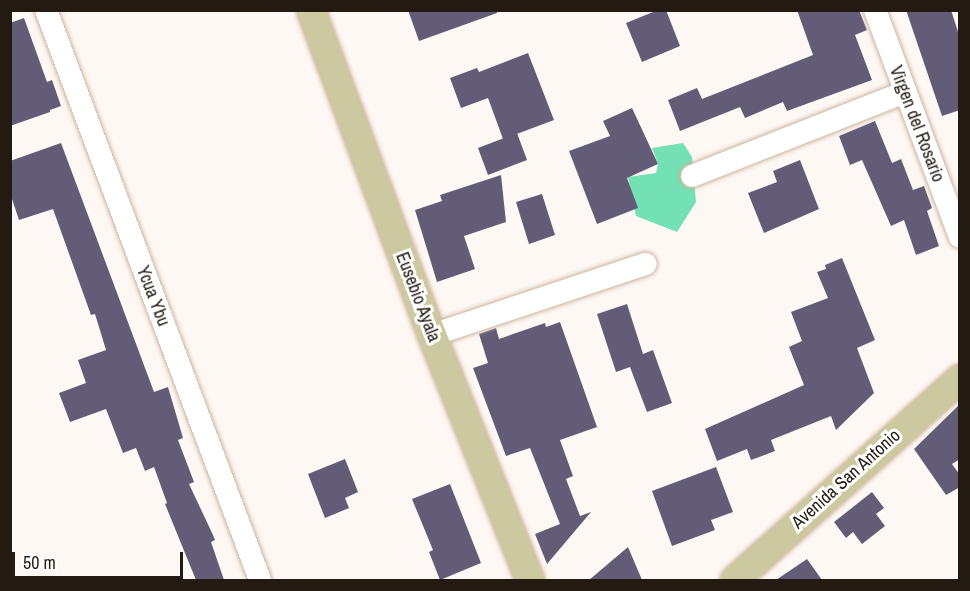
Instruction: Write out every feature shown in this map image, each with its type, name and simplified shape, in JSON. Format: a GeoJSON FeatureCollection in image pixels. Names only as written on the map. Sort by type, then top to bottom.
{"type":"FeatureCollection","features":[{"type":"Feature","properties":{"kind":"main road","name":"Eusebio Ayala"},"geometry":{"type":"LineString","coordinates":[[311,10],[432,336],[530,580]]}},
{"type":"Feature","properties":{"kind":"main road","name":"Avenida San Antonio"},"geometry":{"type":"LineString","coordinates":[[735,580],[960,379]]}},
{"type":"Feature","properties":{"kind":"street","name":"Ycua Ybu"},"geometry":{"type":"LineString","coordinates":[[46,10],[260,580]]}},
{"type":"Feature","properties":{"kind":"street","name":"Virgen del Rosario"},"geometry":{"type":"LineString","coordinates":[[875,10],[960,237]]}},
{"type":"Feature","properties":{"kind":"street"},"geometry":{"type":"LineString","coordinates":[[692,176],[905,92]]}},
{"type":"Feature","properties":{"kind":"street"},"geometry":{"type":"LineString","coordinates":[[432,336],[645,264]]}},
{"type":"Feature","properties":{"kind":"green space"},"geometry":{"type":"Polygon","coordinates":[[[683,143],[692,157],[696,202],[677,232],[636,216],[628,177],[656,173],[658,164],[652,148],[683,143]]]}},
{"type":"Feature","properties":{"kind":"building"},"geometry":{"type":"Polygon","coordinates":[[[408,10],[497,10],[497,13],[419,41],[408,10]]]}},
{"type":"Feature","properties":{"kind":"building"},"geometry":{"type":"Polygon","coordinates":[[[658,10],[666,10],[680,46],[642,62],[626,23],[658,10]]]}},
{"type":"Feature","properties":{"kind":"building"},"geometry":{"type":"Polygon","coordinates":[[[797,10],[859,10],[867,30],[855,35],[872,80],[787,111],[783,102],[745,118],[740,107],[680,131],[668,100],[697,88],[702,99],[813,55],[797,10]]]}},
{"type":"Feature","properties":{"kind":"building"},"geometry":{"type":"Polygon","coordinates":[[[906,10],[951,10],[960,38],[960,110],[942,116],[906,10]]]}},
{"type":"Feature","properties":{"kind":"building"},"geometry":{"type":"Polygon","coordinates":[[[24,18],[47,82],[52,80],[61,106],[10,126],[10,23],[24,18]]]}},
{"type":"Feature","properties":{"kind":"building"},"geometry":{"type":"Polygon","coordinates":[[[528,53],[554,120],[503,139],[488,98],[461,108],[450,78],[477,68],[479,72],[528,53]]]}},
{"type":"Feature","properties":{"kind":"building"},"geometry":{"type":"Polygon","coordinates":[[[632,108],[658,164],[627,178],[638,208],[597,224],[569,151],[610,136],[603,121],[632,108]]]}},
{"type":"Feature","properties":{"kind":"building"},"geometry":{"type":"Polygon","coordinates":[[[875,121],[892,163],[901,159],[913,190],[924,186],[932,208],[927,211],[939,246],[916,255],[904,220],[891,226],[862,160],[850,165],[839,136],[875,121]]]}},
{"type":"Feature","properties":{"kind":"building"},"geometry":{"type":"Polygon","coordinates":[[[517,133],[527,160],[488,175],[478,148],[517,133]]]}},
{"type":"Feature","properties":{"kind":"building"},"geometry":{"type":"Polygon","coordinates":[[[61,143],[154,392],[168,387],[183,438],[178,440],[194,482],[189,484],[215,540],[211,542],[224,580],[196,580],[165,504],[167,503],[154,467],[145,471],[136,448],[123,453],[106,409],[70,422],[59,393],[86,383],[78,360],[106,350],[95,314],[91,315],[53,209],[19,220],[10,193],[10,161],[61,143]]]}},
{"type":"Feature","properties":{"kind":"building"},"geometry":{"type":"Polygon","coordinates":[[[800,160],[819,209],[764,233],[748,193],[777,182],[773,171],[800,160]]]}},
{"type":"Feature","properties":{"kind":"building"},"geometry":{"type":"Polygon","coordinates":[[[501,175],[506,222],[464,236],[475,269],[437,282],[415,210],[442,201],[440,195],[501,175]]]}},
{"type":"Feature","properties":{"kind":"building"},"geometry":{"type":"Polygon","coordinates":[[[542,194],[555,235],[529,244],[516,202],[542,194]]]}},
{"type":"Feature","properties":{"kind":"building"},"geometry":{"type":"Polygon","coordinates":[[[842,258],[875,340],[857,348],[874,393],[836,430],[831,416],[771,440],[775,451],[751,460],[747,449],[717,461],[705,429],[804,385],[789,347],[802,341],[791,312],[828,298],[817,272],[826,269],[825,265],[842,258]]]}},
{"type":"Feature","properties":{"kind":"building"},"geometry":{"type":"Polygon","coordinates":[[[627,304],[643,354],[653,350],[672,403],[647,412],[630,367],[616,372],[597,314],[627,304]]]}},
{"type":"Feature","properties":{"kind":"building"},"geometry":{"type":"Polygon","coordinates":[[[560,322],[597,427],[560,440],[573,476],[566,479],[580,516],[591,512],[547,564],[535,534],[560,524],[530,448],[506,456],[473,368],[488,363],[479,334],[496,328],[499,339],[545,323],[546,327],[560,322]]]}},
{"type":"Feature","properties":{"kind":"building"},"geometry":{"type":"Polygon","coordinates":[[[960,404],[960,459],[952,464],[960,475],[960,487],[946,495],[914,449],[960,404]]]}},
{"type":"Feature","properties":{"kind":"building"},"geometry":{"type":"Polygon","coordinates":[[[345,459],[358,492],[345,498],[349,508],[325,518],[308,474],[345,459]]]}},
{"type":"Feature","properties":{"kind":"building"},"geometry":{"type":"Polygon","coordinates":[[[716,467],[733,512],[711,520],[715,530],[672,546],[652,491],[716,467]]]}},
{"type":"Feature","properties":{"kind":"building"},"geometry":{"type":"Polygon","coordinates":[[[450,484],[481,563],[440,580],[429,552],[433,550],[412,499],[450,484]]]}},
{"type":"Feature","properties":{"kind":"building"},"geometry":{"type":"Polygon","coordinates":[[[872,492],[884,508],[876,514],[885,526],[862,544],[853,532],[846,538],[834,522],[872,492]]]}},
{"type":"Feature","properties":{"kind":"building"},"geometry":{"type":"Polygon","coordinates":[[[628,547],[642,580],[589,580],[628,547]]]}},
{"type":"Feature","properties":{"kind":"building"},"geometry":{"type":"Polygon","coordinates":[[[807,559],[822,580],[776,580],[807,559]]]}}]}
